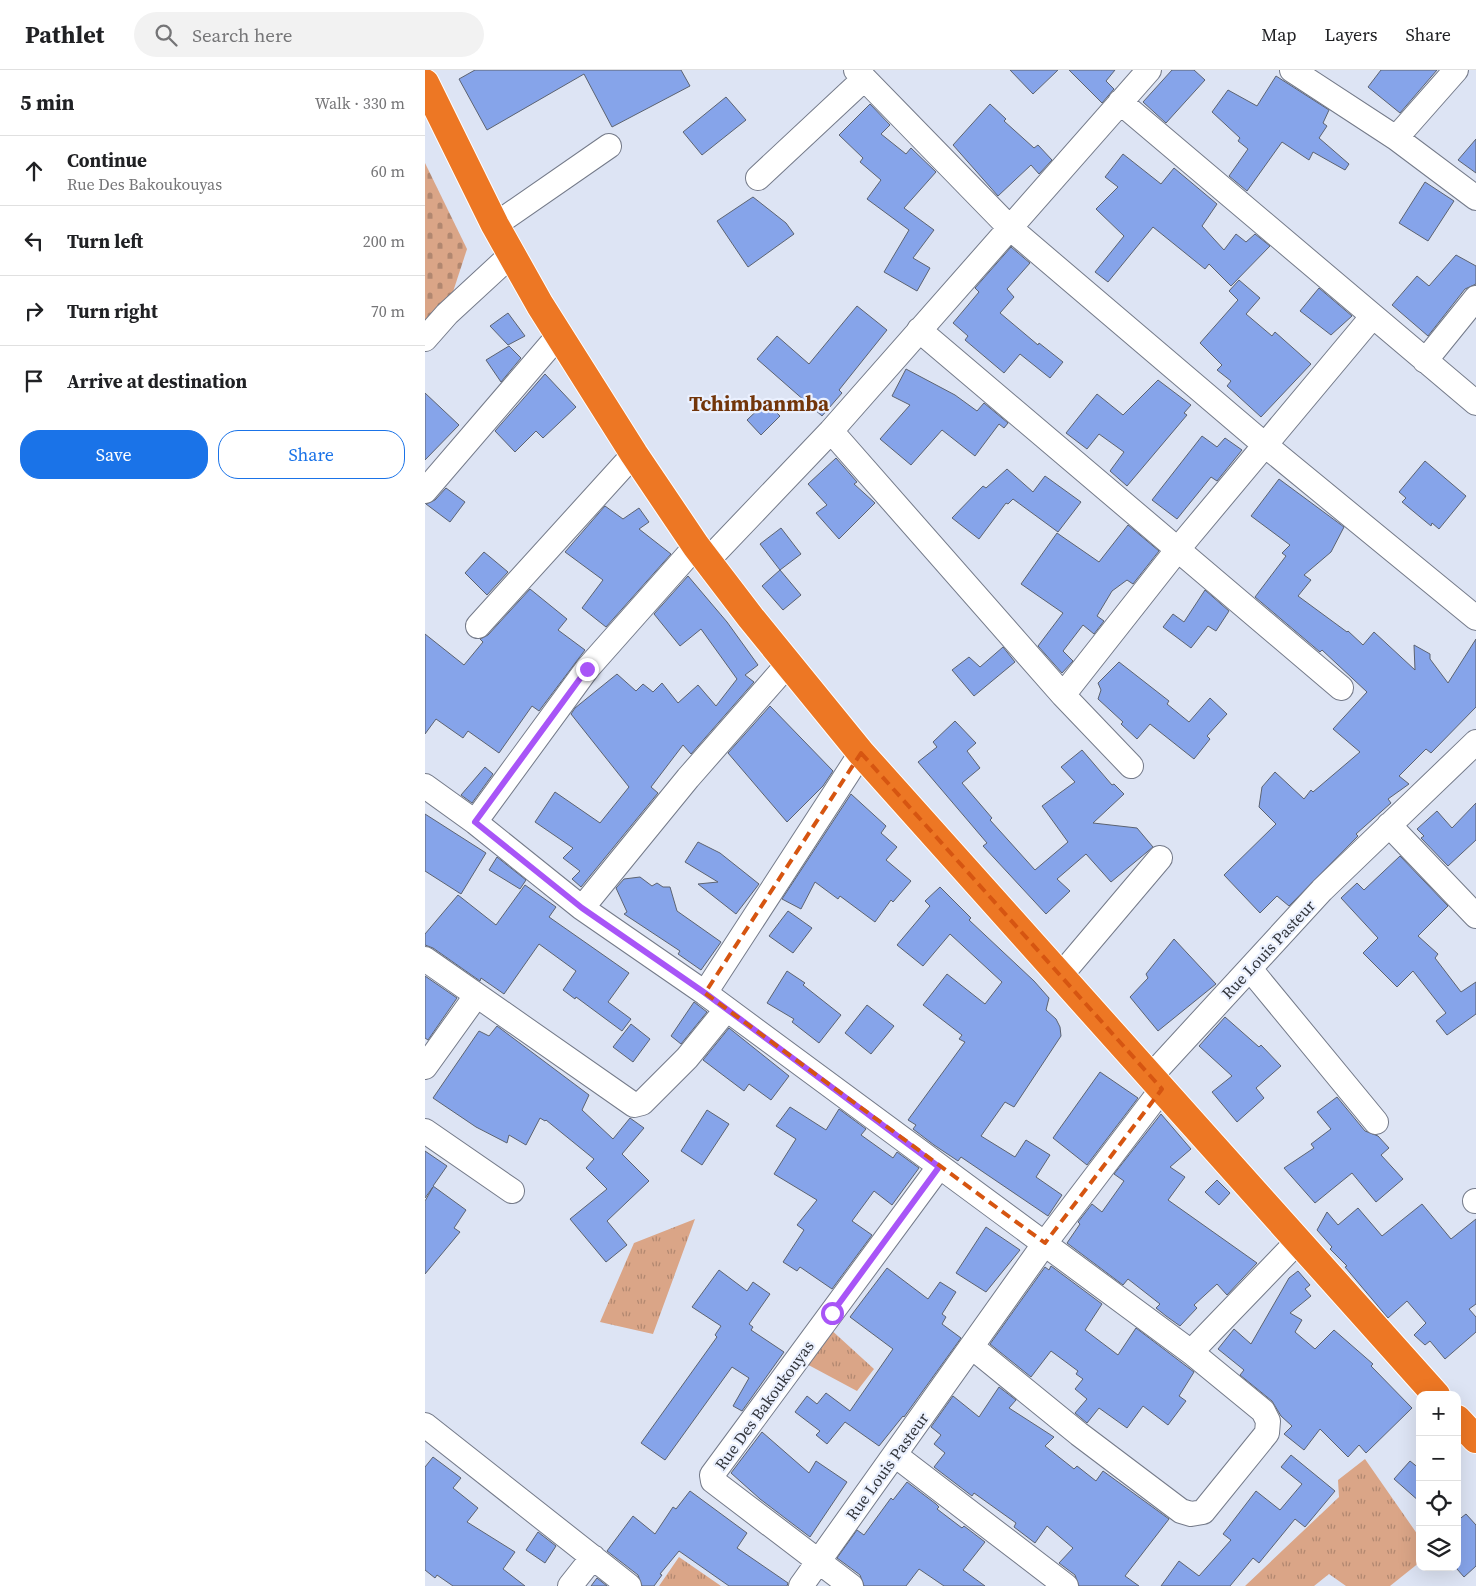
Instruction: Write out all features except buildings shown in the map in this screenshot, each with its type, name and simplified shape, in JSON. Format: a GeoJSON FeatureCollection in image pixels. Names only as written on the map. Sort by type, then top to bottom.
{"type":"FeatureCollection","features":[{"type":"Feature","properties":{"kind":"highway"},"geometry":{"type":"LineString","coordinates":[[425,83],[495,226],[559,335],[634,454],[702,553],[861,754],[1432,1391]]}},
{"type":"Feature","properties":{"kind":"street"},"geometry":{"type":"LineString","coordinates":[[475,822],[587,669],[702,553],[831,431],[1149,70]]}},
{"type":"Feature","properties":{"kind":"street"},"geometry":{"type":"LineString","coordinates":[[1292,70],[1396,138],[1476,198]]}},
{"type":"Feature","properties":{"kind":"street"},"geometry":{"type":"LineString","coordinates":[[1396,138],[1456,70]]}},
{"type":"Feature","properties":{"kind":"street"},"geometry":{"type":"LineString","coordinates":[[758,178],[860,75],[1010,228],[1265,445],[1476,618]]}},
{"type":"Feature","properties":{"kind":"street"},"geometry":{"type":"LineString","coordinates":[[1120,102],[1476,403]]}},
{"type":"Feature","properties":{"kind":"street"},"geometry":{"type":"LineString","coordinates":[[495,226],[609,146]]}},
{"type":"Feature","properties":{"kind":"street"},"geometry":{"type":"LineString","coordinates":[[425,339],[447,314],[512,254]]}},
{"type":"Feature","properties":{"kind":"street"},"geometry":{"type":"LineString","coordinates":[[1425,361],[1476,298]]}},
{"type":"Feature","properties":{"kind":"street"},"geometry":{"type":"LineString","coordinates":[[1063,695],[1178,549],[1372,317]]}},
{"type":"Feature","properties":{"kind":"street"},"geometry":{"type":"LineString","coordinates":[[919,330],[1341,688]]}},
{"type":"Feature","properties":{"kind":"street"},"geometry":{"type":"LineString","coordinates":[[425,492],[559,335]]}},
{"type":"Feature","properties":{"kind":"street"},"geometry":{"type":"LineString","coordinates":[[831,431],[1063,695],[1131,766]]}},
{"type":"Feature","properties":{"kind":"street"},"geometry":{"type":"LineString","coordinates":[[478,626],[634,454]]}},
{"type":"Feature","properties":{"kind":"street"},"geometry":{"type":"LineString","coordinates":[[582,908],[688,778],[788,664]]}},
{"type":"Feature","properties":{"kind":"street","name":"Rue Louis Pasteur"},"geometry":{"type":"LineString","coordinates":[[801,1586],[1207,1013],[1322,890],[1476,742]]}},
{"type":"Feature","properties":{"kind":"street"},"geometry":{"type":"LineString","coordinates":[[705,993],[861,754]]}},
{"type":"Feature","properties":{"kind":"street"},"geometry":{"type":"LineString","coordinates":[[425,786],[475,822],[582,908],[705,993],[1191,1352],[1263,1411],[1268,1421],[1267,1433],[1203,1512],[1191,1514],[1181,1511],[1079,1434],[972,1347]]}},
{"type":"Feature","properties":{"kind":"street"},"geometry":{"type":"LineString","coordinates":[[1389,825],[1476,916]]}},
{"type":"Feature","properties":{"kind":"street"},"geometry":{"type":"LineString","coordinates":[[1061,975],[1160,858]]}},
{"type":"Feature","properties":{"kind":"street"},"geometry":{"type":"LineString","coordinates":[[425,959],[634,1106],[642,1103],[687,1058],[726,1010]]}},
{"type":"Feature","properties":{"kind":"street"},"geometry":{"type":"LineString","coordinates":[[1250,969],[1376,1122]]}},
{"type":"Feature","properties":{"kind":"street"},"geometry":{"type":"LineString","coordinates":[[425,1067],[476,996]]}},
{"type":"Feature","properties":{"kind":"street"},"geometry":{"type":"LineString","coordinates":[[425,1131],[512,1191]]}},
{"type":"Feature","properties":{"kind":"street","name":"Rue Des Bakoukouyas"},"geometry":{"type":"LineString","coordinates":[[818,1562],[713,1481],[712,1475],[939,1167]]}},
{"type":"Feature","properties":{"kind":"street"},"geometry":{"type":"LineString","coordinates":[[1191,1352],[1299,1240]]}},
{"type":"Feature","properties":{"kind":"street"},"geometry":{"type":"LineString","coordinates":[[425,1424],[629,1586]]}},
{"type":"Feature","properties":{"kind":"street"},"geometry":{"type":"LineString","coordinates":[[895,1455],[1066,1586]]}},
{"type":"Feature","properties":{"kind":"street"},"geometry":{"type":"LineString","coordinates":[[570,1586],[593,1557]]}},
{"type":"Feature","properties":{"kind":"street"},"geometry":{"type":"LineString","coordinates":[[818,1562],[851,1586]]}},
{"type":"Feature","properties":{"kind":"highlighted area"},"geometry":{"type":"Polygon","coordinates":[[[861,753],[1162,1089],[1045,1243],[705,993],[861,753]]]}},
{"type":"Feature","properties":{"kind":"green space"},"geometry":{"type":"Polygon","coordinates":[[[425,163],[467,249],[451,298],[425,325],[425,163]]]}},
{"type":"Feature","properties":{"kind":"green space"},"geometry":{"type":"Polygon","coordinates":[[[695,1219],[653,1334],[600,1322],[634,1243],[695,1219]]]}},
{"type":"Feature","properties":{"kind":"green space"},"geometry":{"type":"Polygon","coordinates":[[[828,1327],[874,1369],[857,1391],[801,1361],[828,1327]]]}},
{"type":"Feature","properties":{"kind":"green space"},"geometry":{"type":"Polygon","coordinates":[[[1365,1459],[1416,1532],[1416,1565],[1390,1586],[1346,1586],[1329,1574],[1314,1586],[1245,1586],[1339,1497],[1338,1480],[1365,1459]]]}},
{"type":"Feature","properties":{"kind":"green space"},"geometry":{"type":"Polygon","coordinates":[[[679,1557],[721,1586],[659,1586],[679,1557]]]}},
{"type":"Feature","properties":{"kind":"district","name":"Tchimbanmba"},"geometry":{"type":"Point","coordinates":[759,404]}},
{"type":"Feature","properties":{"kind":"route"},"geometry":{"type":"LineString","coordinates":[[587,669],[475,822],[582,908],[705,993],[939,1167],[832,1313]]}}]}
